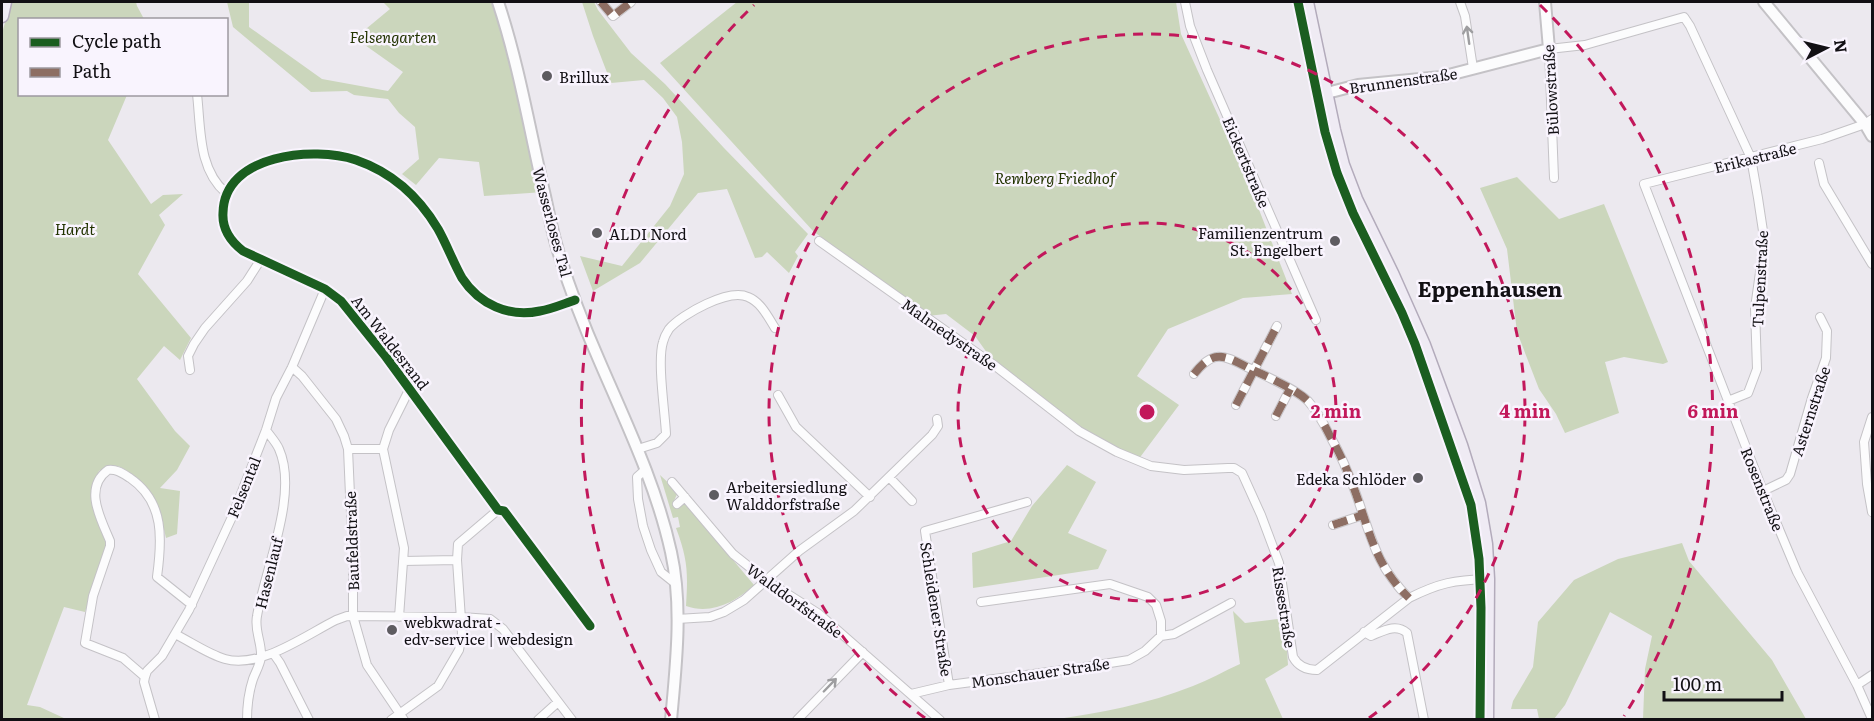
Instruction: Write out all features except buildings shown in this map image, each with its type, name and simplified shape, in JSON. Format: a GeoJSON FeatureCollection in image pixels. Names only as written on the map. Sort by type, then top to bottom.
{"type":"FeatureCollection","features":[{"type":"Feature","properties":{"kind":"main road"},"geometry":{"type":"LineString","coordinates":[[2,16],[5,2]]}},
{"type":"Feature","properties":{"kind":"main road","name":"Wasserloses Tal"},"geometry":{"type":"LineString","coordinates":[[498,2],[558,252],[598,359],[646,469],[669,544],[676,584],[677,619],[671,720]]}},
{"type":"Feature","properties":{"kind":"main road"},"geometry":{"type":"LineString","coordinates":[[1307,2],[1339,150],[1356,199],[1422,340],[1466,460],[1482,521],[1488,579],[1487,720]]}},
{"type":"Feature","properties":{"kind":"main road","name":"Bülowstraße"},"geometry":{"type":"LineString","coordinates":[[1545,2],[1549,49]]}},
{"type":"Feature","properties":{"kind":"main road"},"geometry":{"type":"LineString","coordinates":[[1764,2],[1869,121],[1872,136]]}},
{"type":"Feature","properties":{"kind":"main road","name":"Brunnenstraße"},"geometry":{"type":"LineString","coordinates":[[1327,93],[1358,85],[1441,77],[1549,49]]}},
{"type":"Feature","properties":{"kind":"street"},"geometry":{"type":"LineString","coordinates":[[601,2],[613,16],[631,2]]}},
{"type":"Feature","properties":{"kind":"street","name":"Eickertstraße"},"geometry":{"type":"LineString","coordinates":[[1185,2],[1190,27],[1207,70],[1316,320]]}},
{"type":"Feature","properties":{"kind":"street"},"geometry":{"type":"LineString","coordinates":[[1460,2],[1465,16],[1473,68]]}},
{"type":"Feature","properties":{"kind":"street","name":"Tulpenstraße"},"geometry":{"type":"LineString","coordinates":[[1549,49],[1585,45],[1684,17],[1690,26],[1751,158],[1763,231],[1763,252],[1755,308],[1757,369],[1748,393],[1728,401]]}},
{"type":"Feature","properties":{"kind":"street","name":"Bülowstraße"},"geometry":{"type":"LineString","coordinates":[[1549,49],[1554,178]]}},
{"type":"Feature","properties":{"kind":"street"},"geometry":{"type":"LineString","coordinates":[[197,96],[204,158],[209,174],[216,185],[226,193],[243,174],[280,157],[312,153],[356,160],[381,171],[412,195],[439,231],[471,291],[485,302],[492,306],[526,313],[542,311],[575,300]]}},
{"type":"Feature","properties":{"kind":"street","name":"Erikastraße"},"geometry":{"type":"LineString","coordinates":[[1644,184],[1822,139],[1869,121]]}},
{"type":"Feature","properties":{"kind":"street"},"geometry":{"type":"LineString","coordinates":[[1819,163],[1824,184],[1872,264]]}},
{"type":"Feature","properties":{"kind":"street","name":"Rosenstraße"},"geometry":{"type":"LineString","coordinates":[[1644,184],[1763,491],[1797,572],[1857,685],[1872,719]]}},
{"type":"Feature","properties":{"kind":"street","name":"Am Waldesrand"},"geometry":{"type":"LineString","coordinates":[[226,193],[223,217],[228,235],[233,242],[243,251],[325,289],[341,301],[498,510],[504,511],[590,626]]}},
{"type":"Feature","properties":{"kind":"street","name":"Malmedystraße"},"geometry":{"type":"LineString","coordinates":[[819,241],[994,365],[1079,431]]}},
{"type":"Feature","properties":{"kind":"street"},"geometry":{"type":"LineString","coordinates":[[190,370],[188,356],[194,344],[205,328],[247,281],[261,259]]}},
{"type":"Feature","properties":{"kind":"street","name":"Felsental"},"geometry":{"type":"LineString","coordinates":[[145,677],[192,605],[232,517],[276,398],[292,367],[325,289]]}},
{"type":"Feature","properties":{"kind":"street"},"geometry":{"type":"LineString","coordinates":[[638,449],[657,443],[666,434],[661,349],[669,329],[686,316],[717,300],[738,295],[746,296],[756,302],[775,328]]}},
{"type":"Feature","properties":{"kind":"street","name":"Asternstraße"},"geometry":{"type":"LineString","coordinates":[[1763,491],[1786,480],[1790,474],[1826,358],[1827,331],[1820,317]]}},
{"type":"Feature","properties":{"kind":"street"},"geometry":{"type":"LineString","coordinates":[[1236,405],[1277,326]]}},
{"type":"Feature","properties":{"kind":"street"},"geometry":{"type":"LineString","coordinates":[[1194,374],[1202,364],[1214,356],[1228,358],[1290,389],[1310,403],[1349,473],[1377,556],[1395,585],[1409,598]]}},
{"type":"Feature","properties":{"kind":"street","name":"Baufeldstraße"},"geometry":{"type":"LineString","coordinates":[[292,367],[302,376],[336,419],[344,436],[348,450],[353,550],[353,616],[367,665],[402,716]]}},
{"type":"Feature","properties":{"kind":"street"},"geometry":{"type":"LineString","coordinates":[[1276,416],[1290,389]]}},
{"type":"Feature","properties":{"kind":"street","name":"Am Waldesrand"},"geometry":{"type":"LineString","coordinates":[[383,449],[389,430],[409,390]]}},
{"type":"Feature","properties":{"kind":"street"},"geometry":{"type":"LineString","coordinates":[[778,395],[796,427],[870,496]]}},
{"type":"Feature","properties":{"kind":"street"},"geometry":{"type":"LineString","coordinates":[[1872,417],[1864,442],[1872,512]]}},
{"type":"Feature","properties":{"kind":"street"},"geometry":{"type":"LineString","coordinates":[[677,619],[710,617],[744,600],[799,551],[854,511],[870,496],[932,435],[938,426],[937,419]]}},
{"type":"Feature","properties":{"kind":"street","name":"Hasenlauf"},"geometry":{"type":"LineString","coordinates":[[247,720],[252,683],[261,657],[261,647],[255,625],[283,510],[285,474],[283,460],[278,447],[266,430]]}},
{"type":"Feature","properties":{"kind":"street","name":"Rissestraße"},"geometry":{"type":"LineString","coordinates":[[1079,431],[1117,452],[1151,466],[1184,470],[1234,468],[1242,473],[1279,563],[1296,663],[1308,670],[1317,670],[1409,598],[1439,584],[1488,579]]}},
{"type":"Feature","properties":{"kind":"street"},"geometry":{"type":"LineString","coordinates":[[348,450],[383,449],[404,548],[399,617]]}},
{"type":"Feature","properties":{"kind":"street"},"geometry":{"type":"LineString","coordinates":[[646,469],[637,477],[643,526],[661,572],[676,584]]}},
{"type":"Feature","properties":{"kind":"street"},"geometry":{"type":"LineString","coordinates":[[155,720],[144,682],[145,677],[123,658],[85,643],[93,596],[110,546],[95,503],[98,480],[108,470],[120,472],[141,486],[150,500],[161,531],[157,577],[192,605]]}},
{"type":"Feature","properties":{"kind":"street"},"geometry":{"type":"LineString","coordinates":[[889,477],[912,501]]}},
{"type":"Feature","properties":{"kind":"street","name":"Walddorfstraße"},"geometry":{"type":"LineString","coordinates":[[672,482],[733,554],[767,581],[819,614],[939,719]]}},
{"type":"Feature","properties":{"kind":"street"},"geometry":{"type":"LineString","coordinates":[[677,504],[685,497]]}},
{"type":"Feature","properties":{"kind":"street","name":"Schleidener Straße"},"geometry":{"type":"LineString","coordinates":[[949,685],[925,531],[1027,502]]}},
{"type":"Feature","properties":{"kind":"street"},"geometry":{"type":"LineString","coordinates":[[391,720],[402,716],[438,686],[459,651],[462,634],[458,544],[498,510]]}},
{"type":"Feature","properties":{"kind":"street"},"geometry":{"type":"LineString","coordinates":[[1333,525],[1363,515]]}},
{"type":"Feature","properties":{"kind":"street"},"geometry":{"type":"LineString","coordinates":[[403,561],[457,560]]}},
{"type":"Feature","properties":{"kind":"street"},"geometry":{"type":"LineString","coordinates":[[981,602],[1110,584],[1148,597],[1156,605],[1161,621],[1161,636]]}},
{"type":"Feature","properties":{"kind":"street","name":"Monschauer Straße"},"geometry":{"type":"LineString","coordinates":[[911,694],[949,685],[1129,660],[1145,651],[1161,636],[1174,634],[1231,603]]}},
{"type":"Feature","properties":{"kind":"street"},"geometry":{"type":"LineString","coordinates":[[175,634],[227,660],[239,660],[273,653],[336,620],[353,616],[490,619],[503,629],[572,720]]}},
{"type":"Feature","properties":{"kind":"street"},"geometry":{"type":"LineString","coordinates":[[1364,632],[1371,636],[1393,628],[1401,628],[1407,633],[1424,720]]}},
{"type":"Feature","properties":{"kind":"street"},"geometry":{"type":"LineString","coordinates":[[797,720],[863,652]]}},
{"type":"Feature","properties":{"kind":"street"},"geometry":{"type":"LineString","coordinates":[[273,653],[309,720]]}},
{"type":"Feature","properties":{"kind":"street"},"geometry":{"type":"LineString","coordinates":[[1857,685],[1872,675]]}},
{"type":"Feature","properties":{"kind":"street"},"geometry":{"type":"LineString","coordinates":[[538,720],[558,702]]}},
{"type":"Feature","properties":{"kind":"green space","name":"Hardt"},"geometry":{"type":"Polygon","coordinates":[[[11,2],[136,2],[143,18],[18,18],[18,96],[127,96],[108,140],[151,204],[163,195],[183,194],[159,215],[165,225],[138,274],[191,338],[180,360],[164,346],[137,379],[175,431],[190,446],[177,470],[160,488],[180,491],[177,534],[166,538],[150,494],[130,473],[115,466],[99,471],[95,481],[93,499],[107,543],[105,550],[85,612],[64,607],[27,705],[40,707],[66,719],[2,719],[2,33],[11,2]]]}},
{"type":"Feature","properties":{"kind":"green space","name":"Felsengarten"},"geometry":{"type":"Polygon","coordinates":[[[227,2],[249,2],[249,27],[322,79],[388,91],[403,72],[355,38],[390,9],[383,2],[498,2],[544,192],[484,196],[479,162],[439,158],[416,185],[402,174],[419,159],[415,127],[388,99],[354,95],[347,91],[311,92],[233,27],[227,2]]]}},
{"type":"Feature","properties":{"kind":"green space"},"geometry":{"type":"Polygon","coordinates":[[[582,2],[594,2],[631,53],[665,84],[808,234],[795,252],[798,256],[789,273],[767,252],[762,257],[755,258],[727,189],[698,193],[640,263],[593,291],[580,256],[622,266],[670,206],[684,174],[682,142],[677,117],[663,98],[644,80],[611,83],[582,2]]]}},
{"type":"Feature","properties":{"kind":"green space","name":"Remberg Friedhof"},"geometry":{"type":"Polygon","coordinates":[[[737,2],[1176,2],[1181,34],[1247,179],[1292,294],[1243,298],[1168,329],[1137,376],[1179,405],[1138,460],[1079,431],[995,364],[975,336],[946,314],[927,316],[813,231],[660,63],[737,2]]]}},
{"type":"Feature","properties":{"kind":"green space"},"geometry":{"type":"Polygon","coordinates":[[[1517,177],[1559,219],[1604,204],[1668,362],[1663,364],[1624,357],[1605,362],[1619,413],[1565,433],[1556,414],[1539,389],[1517,332],[1507,249],[1480,188],[1517,177]]]}},
{"type":"Feature","properties":{"kind":"green space"},"geometry":{"type":"Polygon","coordinates":[[[1067,465],[1096,482],[1068,533],[1107,550],[1098,569],[973,588],[972,553],[1011,541],[1032,506],[1067,465]]]}},
{"type":"Feature","properties":{"kind":"green space"},"geometry":{"type":"Polygon","coordinates":[[[660,475],[678,492],[673,503],[676,507],[687,505],[754,585],[739,597],[714,608],[686,606],[686,567],[676,528],[680,527],[678,517],[673,518],[660,475]]]}},
{"type":"Feature","properties":{"kind":"green space"},"geometry":{"type":"Polygon","coordinates":[[[1682,543],[1689,561],[1772,660],[1806,719],[1643,719],[1645,669],[1652,636],[1610,612],[1565,705],[1554,719],[1539,719],[1537,709],[1511,709],[1513,701],[1533,667],[1538,622],[1574,580],[1618,559],[1682,543]]]}},
{"type":"Feature","properties":{"kind":"green space"},"geometry":{"type":"Polygon","coordinates":[[[1233,611],[1245,623],[1285,618],[1288,665],[1265,679],[1283,719],[1051,720],[1106,711],[1159,698],[1199,684],[1240,664],[1233,611]]]}},
{"type":"Feature","properties":{"kind":"marked path"},"geometry":{"type":"LineString","coordinates":[[601,2],[613,16],[631,2]]}},
{"type":"Feature","properties":{"kind":"marked path"},"geometry":{"type":"LineString","coordinates":[[1236,405],[1277,326]]}},
{"type":"Feature","properties":{"kind":"marked path"},"geometry":{"type":"LineString","coordinates":[[1194,374],[1207,361],[1213,358],[1225,358],[1280,383],[1308,401],[1341,457],[1382,562],[1409,598]]}},
{"type":"Feature","properties":{"kind":"marked path"},"geometry":{"type":"LineString","coordinates":[[1276,416],[1290,389]]}},
{"type":"Feature","properties":{"kind":"marked path"},"geometry":{"type":"LineString","coordinates":[[1333,525],[1363,515]]}},
{"type":"Feature","properties":{"kind":"cycle path"},"geometry":{"type":"LineString","coordinates":[[1298,2],[1325,132],[1337,173],[1353,213],[1415,344],[1471,505],[1479,559],[1480,720]]}},
{"type":"Feature","properties":{"kind":"cycle path"},"geometry":{"type":"LineString","coordinates":[[575,300],[528,313],[506,310],[486,302],[462,278],[438,229],[413,196],[381,171],[356,160],[318,154],[274,159],[254,167],[238,178],[227,193],[223,219],[225,229],[234,243],[243,251],[325,289],[341,301],[386,357],[498,510],[504,511],[590,626]]}},
{"type":"Feature","properties":{"kind":"place","name":"Brillux"},"geometry":{"type":"Point","coordinates":[547,76]}},
{"type":"Feature","properties":{"kind":"place","name":"ALDI Nord"},"geometry":{"type":"Point","coordinates":[597,233]}},
{"type":"Feature","properties":{"kind":"place","name":"Familienzentrum St. Engelbert"},"geometry":{"type":"Point","coordinates":[1335,241]}},
{"type":"Feature","properties":{"kind":"place","name":"Edeka Schlöder"},"geometry":{"type":"Point","coordinates":[1418,478]}},
{"type":"Feature","properties":{"kind":"place","name":"Arbeitersiedlung Walddorfstraße"},"geometry":{"type":"Point","coordinates":[714,495]}},
{"type":"Feature","properties":{"kind":"place","name":"webkwadrat - edv-service | webdesign"},"geometry":{"type":"Point","coordinates":[392,630]}},
{"type":"Feature","properties":{"kind":"district","name":"Eppenhausen"},"geometry":{"type":"Point","coordinates":[1490,287]}}]}
